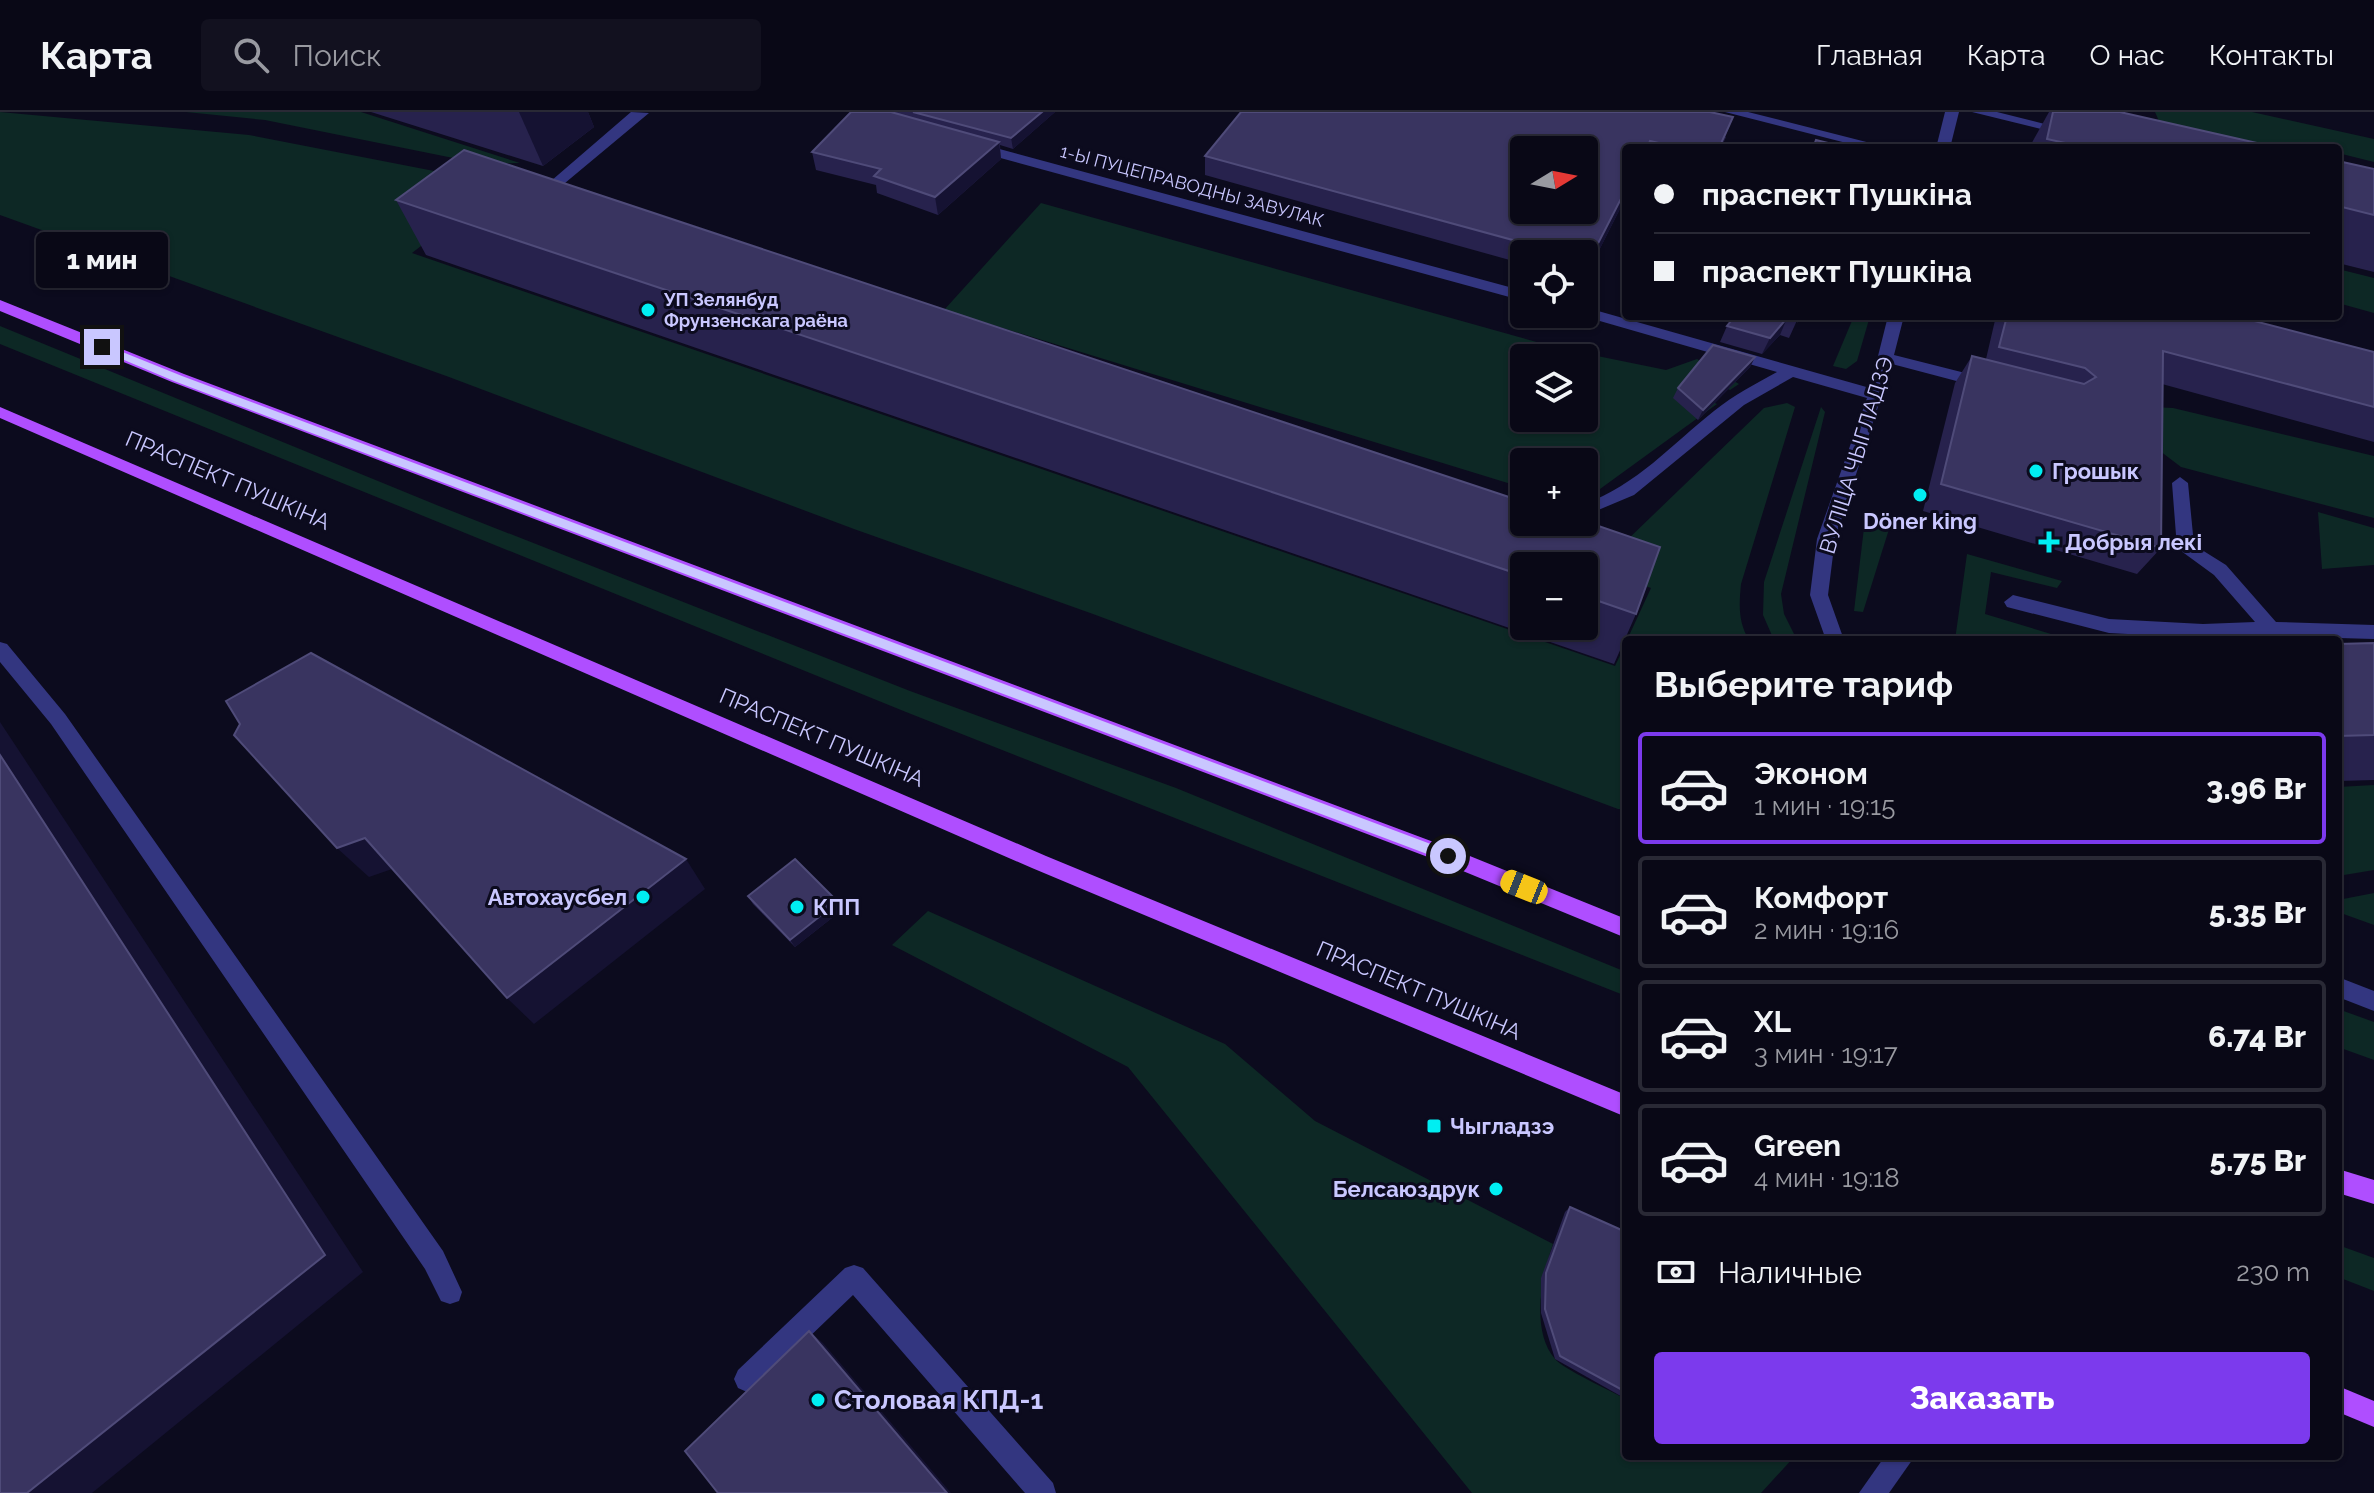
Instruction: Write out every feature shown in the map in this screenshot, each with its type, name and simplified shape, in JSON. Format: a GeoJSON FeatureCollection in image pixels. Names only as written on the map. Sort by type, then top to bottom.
{"type":"FeatureCollection","features":[{"type":"Feature","properties":{"kind":"main road"},"geometry":{"type":"LineString","coordinates":[[0,305],[178,378],[1448,856],[1622,927]]}},
{"type":"Feature","properties":{"kind":"main road","name":"ПРАСПЕКТ ПУШКІНА"},"geometry":{"type":"LineString","coordinates":[[0,412],[1039,862],[1622,1104]]}},
{"type":"Feature","properties":{"kind":"main road"},"geometry":{"type":"LineString","coordinates":[[2342,1182],[2374,1192]]}},
{"type":"Feature","properties":{"kind":"main road"},"geometry":{"type":"LineString","coordinates":[[2342,1401],[2374,1414]]}},
{"type":"Feature","properties":{"kind":"street"},"geometry":{"type":"LineString","coordinates":[[579,199],[549,190],[642,113],[638,112]]}},
{"type":"Feature","properties":{"kind":"street"},"geometry":{"type":"LineString","coordinates":[[1732,112],[1866,144]]}},
{"type":"Feature","properties":{"kind":"street"},"geometry":{"type":"LineString","coordinates":[[1944,144],[1952,112]]}},
{"type":"Feature","properties":{"kind":"street"},"geometry":{"type":"LineString","coordinates":[[1979,112],[2079,134]]}},
{"type":"Feature","properties":{"kind":"street","name":"1-Ы ПУЦЕПРАВОДНЫ ЗАВУЛАК"},"geometry":{"type":"LineString","coordinates":[[967,145],[1510,292]]}},
{"type":"Feature","properties":{"kind":"street"},"geometry":{"type":"LineString","coordinates":[[1598,316],[1876,395]]}},
{"type":"Feature","properties":{"kind":"street","name":"ВУЛІЦА ЧЫГЛАДЗЭ"},"geometry":{"type":"LineString","coordinates":[[1834,636],[1819,595],[1826,539],[1876,395],[1895,320]]}},
{"type":"Feature","properties":{"kind":"street"},"geometry":{"type":"LineString","coordinates":[[1886,358],[1996,386]]}},
{"type":"Feature","properties":{"kind":"street"},"geometry":{"type":"LineString","coordinates":[[1598,506],[1622,496],[1738,401],[1791,371]]}},
{"type":"Feature","properties":{"kind":"street"},"geometry":{"type":"LineString","coordinates":[[2180,483],[2186,548],[2220,570],[2271,629]]}},
{"type":"Feature","properties":{"kind":"street"},"geometry":{"type":"LineString","coordinates":[[2013,602],[2109,626],[2203,631],[2374,632]]}},
{"type":"Feature","properties":{"kind":"street"},"geometry":{"type":"LineString","coordinates":[[0,649],[58,719],[425,1247],[450,1292]]}},
{"type":"Feature","properties":{"kind":"street"},"geometry":{"type":"LineString","coordinates":[[2342,989],[2374,1001]]}},
{"type":"Feature","properties":{"kind":"street"},"geometry":{"type":"LineString","coordinates":[[747,1379],[854,1277],[1043,1493]]}},
{"type":"Feature","properties":{"kind":"street"},"geometry":{"type":"LineString","coordinates":[[1872,1493],[1899,1460]]}},
{"type":"Feature","properties":{"kind":"green space"},"geometry":{"type":"Polygon","coordinates":[[[0,112],[249,135],[501,184],[412,253],[1510,630],[1510,640],[1539,640],[1615,666],[1622,651],[1622,809],[854,529],[449,377],[0,215],[0,112]]]}},
{"type":"Feature","properties":{"kind":"green space"},"geometry":{"type":"Polygon","coordinates":[[[186,112],[361,112],[520,163],[483,164],[265,120],[186,112]]]}},
{"type":"Feature","properties":{"kind":"green space"},"geometry":{"type":"Polygon","coordinates":[[[2155,112],[2252,112],[2374,139],[2374,162],[2342,154],[2342,144],[2228,144],[2162,128],[2155,112]]]}},
{"type":"Feature","properties":{"kind":"green space"},"geometry":{"type":"Polygon","coordinates":[[[1041,203],[1544,344],[1510,344],[1510,432],[1598,432],[1598,356],[1666,370],[1697,359],[1739,384],[1730,390],[1694,374],[1683,388],[1717,404],[1600,489],[1598,448],[1510,448],[1510,484],[944,310],[1041,203]]]}},
{"type":"Feature","properties":{"kind":"green space"},"geometry":{"type":"Polygon","coordinates":[[[2342,270],[2374,278],[2374,313],[2342,304],[2342,270]]]}},
{"type":"Feature","properties":{"kind":"green space"},"geometry":{"type":"Polygon","coordinates":[[[1852,320],[1869,320],[1857,361],[1846,369],[1833,366],[1852,320]]]}},
{"type":"Feature","properties":{"kind":"green space"},"geometry":{"type":"Polygon","coordinates":[[[0,326],[439,506],[910,691],[1176,788],[1622,970],[1622,994],[906,712],[0,344],[0,326]]]}},
{"type":"Feature","properties":{"kind":"green space"},"geometry":{"type":"Polygon","coordinates":[[[1787,403],[1795,407],[1741,584],[1740,613],[1747,636],[1629,636],[1651,588],[1598,571],[1764,408],[1787,403]]]}},
{"type":"Feature","properties":{"kind":"green space"},"geometry":{"type":"Polygon","coordinates":[[[1821,407],[1825,412],[1781,594],[1784,614],[1795,636],[1772,636],[1763,615],[1764,582],[1821,407]]]}},
{"type":"Feature","properties":{"kind":"green space"},"geometry":{"type":"Polygon","coordinates":[[[2151,407],[2173,408],[2374,456],[2374,518],[2181,467],[2160,451],[2151,407]]]}},
{"type":"Feature","properties":{"kind":"green space"},"geometry":{"type":"Polygon","coordinates":[[[2318,512],[2374,528],[2374,565],[2322,569],[2318,512]]]}},
{"type":"Feature","properties":{"kind":"green space"},"geometry":{"type":"Polygon","coordinates":[[[1875,523],[1890,526],[1863,612],[1854,611],[1864,528],[1875,523]]]}},
{"type":"Feature","properties":{"kind":"green space"},"geometry":{"type":"Polygon","coordinates":[[[1967,554],[2062,581],[2057,588],[1991,572],[1985,614],[2051,634],[2049,636],[1956,636],[1967,554]]]}},
{"type":"Feature","properties":{"kind":"green space"},"geometry":{"type":"Polygon","coordinates":[[[2374,785],[2374,870],[2342,875],[2342,787],[2374,785]]]}},
{"type":"Feature","properties":{"kind":"green space"},"geometry":{"type":"Polygon","coordinates":[[[2374,893],[2374,925],[2342,913],[2342,899],[2374,893]]]}},
{"type":"Feature","properties":{"kind":"green space"},"geometry":{"type":"Polygon","coordinates":[[[928,911],[1225,1044],[1315,1121],[1553,1244],[1540,1302],[1540,1318],[1547,1347],[1555,1359],[1567,1368],[1622,1397],[1622,1460],[1791,1460],[1761,1493],[1472,1493],[1128,1067],[892,945],[928,911]]]}},
{"type":"Feature","properties":{"kind":"green space"},"geometry":{"type":"Polygon","coordinates":[[[2342,1010],[2374,1022],[2374,1060],[2342,1048],[2342,1010]]]}},
{"type":"Feature","properties":{"kind":"green space"},"geometry":{"type":"Polygon","coordinates":[[[2342,1246],[2374,1258],[2374,1291],[2342,1279],[2342,1246]]]}},
{"type":"Feature","properties":{"kind":"building"},"geometry":{"type":"Polygon","coordinates":[[[851,112],[891,112],[999,142],[935,197],[874,176],[881,169],[812,152],[851,112]]]}},
{"type":"Feature","properties":{"kind":"building"},"geometry":{"type":"Polygon","coordinates":[[[913,112],[1042,112],[1011,138],[913,112]]]}},
{"type":"Feature","properties":{"kind":"building"},"geometry":{"type":"Polygon","coordinates":[[[1241,112],[1710,112],[1733,117],[1721,144],[1663,144],[1650,141],[1649,144],[1622,144],[1622,197],[1598,243],[1598,240],[1513,240],[1205,156],[1241,112]]]}},
{"type":"Feature","properties":{"kind":"building"},"geometry":{"type":"Polygon","coordinates":[[[2053,112],[2120,112],[2261,144],[2070,144],[2047,139],[2053,112]]]}},
{"type":"Feature","properties":{"kind":"building"},"geometry":{"type":"Polygon","coordinates":[[[464,150],[1510,497],[1510,536],[1598,536],[1598,526],[1660,547],[1636,614],[1598,601],[1598,552],[1510,552],[1510,571],[396,200],[464,150]]]}},
{"type":"Feature","properties":{"kind":"building"},"geometry":{"type":"Polygon","coordinates":[[[2342,162],[2374,169],[2374,215],[2342,207],[2342,162]]]}},
{"type":"Feature","properties":{"kind":"building"},"geometry":{"type":"Polygon","coordinates":[[[1732,320],[1785,320],[1770,338],[1727,326],[1732,320]]]}},
{"type":"Feature","properties":{"kind":"building"},"geometry":{"type":"Polygon","coordinates":[[[2006,320],[2250,320],[2374,352],[2374,407],[2163,351],[2161,548],[1941,484],[1972,356],[2084,384],[2096,377],[2085,368],[1999,347],[2006,320]]]}},
{"type":"Feature","properties":{"kind":"building"},"geometry":{"type":"Polygon","coordinates":[[[1713,345],[1755,357],[1703,410],[1678,388],[1713,345]]]}},
{"type":"Feature","properties":{"kind":"building"},"geometry":{"type":"Polygon","coordinates":[[[2374,643],[2374,735],[2342,736],[2342,644],[2374,643]]]}},
{"type":"Feature","properties":{"kind":"building"},"geometry":{"type":"Polygon","coordinates":[[[311,653],[686,859],[507,998],[365,838],[337,848],[234,735],[240,724],[226,701],[311,653]]]}},
{"type":"Feature","properties":{"kind":"building"},"geometry":{"type":"Polygon","coordinates":[[[0,755],[325,1255],[27,1493],[0,1493],[0,755]]]}},
{"type":"Feature","properties":{"kind":"building","name":"КПП"},"geometry":{"type":"Polygon","coordinates":[[[795,859],[838,902],[790,940],[748,896],[795,859]]]}},
{"type":"Feature","properties":{"kind":"building"},"geometry":{"type":"Polygon","coordinates":[[[1570,1207],[1622,1230],[1622,1390],[1560,1356],[1545,1309],[1546,1273],[1570,1207]]]}},
{"type":"Feature","properties":{"kind":"building","name":"Столовая КПД-1"},"geometry":{"type":"Polygon","coordinates":[[[809,1331],[947,1493],[718,1493],[685,1451],[809,1331]]]}},
{"type":"Feature","properties":{"kind":"place","name":"УП Зелянбуд Фрунзенскага раёна"},"geometry":{"type":"Point","coordinates":[648,310]}},
{"type":"Feature","properties":{"kind":"place","name":"Грошык"},"geometry":{"type":"Point","coordinates":[2036,471]}},
{"type":"Feature","properties":{"kind":"place","name":"Döner king"},"geometry":{"type":"Point","coordinates":[1920,495]}},
{"type":"Feature","properties":{"kind":"place","name":"Добрыя лекі"},"geometry":{"type":"Point","coordinates":[2049,542]}},
{"type":"Feature","properties":{"kind":"place","name":"Автохаусбел"},"geometry":{"type":"Point","coordinates":[643,897]}},
{"type":"Feature","properties":{"kind":"place","name":"КПП"},"geometry":{"type":"Point","coordinates":[797,907]}},
{"type":"Feature","properties":{"kind":"place","name":"Чыгладзэ"},"geometry":{"type":"Point","coordinates":[1434,1126]}},
{"type":"Feature","properties":{"kind":"place","name":"Белсаюздрук"},"geometry":{"type":"Point","coordinates":[1496,1189]}},
{"type":"Feature","properties":{"kind":"place","name":"Столовая КПД-1"},"geometry":{"type":"Point","coordinates":[818,1400]}},
{"type":"Feature","properties":{"kind":"route"},"geometry":{"type":"LineString","coordinates":[[102,347],[1448,856]]}}]}
